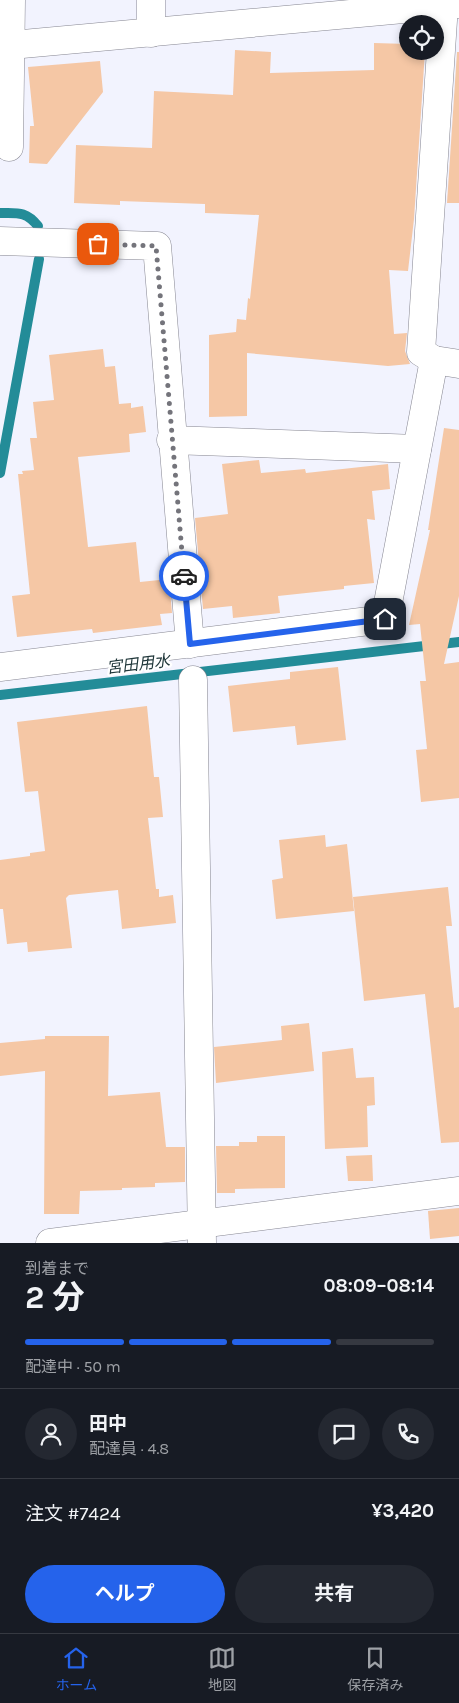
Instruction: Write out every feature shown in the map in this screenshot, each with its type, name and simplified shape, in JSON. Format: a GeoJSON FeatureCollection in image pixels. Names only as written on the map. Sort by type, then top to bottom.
{"type":"FeatureCollection","features":[{"type":"Feature","properties":{"kind":"street"},"geometry":{"type":"LineString","coordinates":[[9,147],[5,46],[11,0]]}},
{"type":"Feature","properties":{"kind":"street"},"geometry":{"type":"LineString","coordinates":[[151,33],[152,0]]}},
{"type":"Feature","properties":{"kind":"street"},"geometry":{"type":"LineString","coordinates":[[0,666],[385,619],[417,449],[447,362],[421,352],[451,3],[303,9],[151,33],[5,46]]}},
{"type":"Feature","properties":{"kind":"street"},"geometry":{"type":"LineString","coordinates":[[0,241],[156,246],[190,644]]}},
{"type":"Feature","properties":{"kind":"street"},"geometry":{"type":"LineString","coordinates":[[172,440],[417,449]]}},
{"type":"Feature","properties":{"kind":"street"},"geometry":{"type":"LineString","coordinates":[[194,680],[202,1233]]}},
{"type":"Feature","properties":{"kind":"street"},"geometry":{"type":"LineString","coordinates":[[50,1243],[202,1233],[459,1190]]}},
{"type":"Feature","properties":{"kind":"building"},"geometry":{"type":"Polygon","coordinates":[[[374,43],[399,44],[399,60],[424,60],[414,219],[408,271],[389,270],[394,334],[407,333],[405,351],[410,364],[388,366],[247,353],[247,416],[209,417],[209,335],[236,332],[237,319],[246,320],[259,215],[205,213],[205,204],[120,201],[120,205],[74,203],[76,145],[152,148],[154,91],[233,95],[235,50],[271,52],[270,73],[374,70],[374,43]]]}},
{"type":"Feature","properties":{"kind":"building"},"geometry":{"type":"Polygon","coordinates":[[[457,52],[459,52],[459,203],[447,203],[457,52]]]}},
{"type":"Feature","properties":{"kind":"building"},"geometry":{"type":"Polygon","coordinates":[[[100,61],[103,92],[47,164],[29,163],[30,126],[34,126],[28,67],[100,61]]]}},
{"type":"Feature","properties":{"kind":"building"},"geometry":{"type":"Polygon","coordinates":[[[103,349],[105,367],[115,366],[119,404],[131,403],[131,408],[143,406],[146,432],[129,434],[130,452],[78,457],[88,547],[136,542],[140,582],[169,579],[172,613],[160,614],[162,625],[93,633],[92,629],[17,637],[12,596],[30,594],[18,474],[23,474],[22,471],[34,470],[30,438],[37,438],[33,402],[54,400],[49,355],[103,349]]]}},
{"type":"Feature","properties":{"kind":"building"},"geometry":{"type":"Polygon","coordinates":[[[444,428],[459,430],[459,596],[444,664],[459,662],[459,798],[421,802],[416,750],[427,749],[420,681],[426,681],[420,624],[409,625],[430,530],[428,530],[444,428]]]}},
{"type":"Feature","properties":{"kind":"building"},"geometry":{"type":"Polygon","coordinates":[[[259,460],[261,473],[305,469],[306,473],[388,464],[390,489],[372,491],[375,520],[367,519],[374,583],[344,586],[344,589],[278,596],[280,613],[233,618],[232,606],[203,609],[195,518],[228,514],[222,464],[259,460]]]}},
{"type":"Feature","properties":{"kind":"building"},"geometry":{"type":"Polygon","coordinates":[[[338,667],[346,740],[297,745],[295,726],[233,732],[228,686],[290,679],[290,672],[338,667]]]}},
{"type":"Feature","properties":{"kind":"building"},"geometry":{"type":"Polygon","coordinates":[[[147,706],[154,777],[159,777],[163,817],[148,818],[156,889],[159,889],[159,897],[173,895],[176,923],[122,929],[118,890],[69,895],[66,898],[72,948],[28,952],[27,942],[7,944],[3,909],[0,909],[0,860],[30,856],[30,853],[45,851],[38,791],[25,792],[17,722],[147,706]]]}},
{"type":"Feature","properties":{"kind":"building"},"geometry":{"type":"Polygon","coordinates":[[[325,835],[326,847],[347,844],[354,911],[276,919],[272,880],[283,878],[279,840],[325,835]]]}},
{"type":"Feature","properties":{"kind":"building"},"geometry":{"type":"Polygon","coordinates":[[[448,887],[452,926],[446,926],[454,1008],[459,1007],[459,1142],[441,1143],[425,994],[364,1001],[353,897],[448,887]]]}},
{"type":"Feature","properties":{"kind":"building"},"geometry":{"type":"Polygon","coordinates":[[[309,1023],[314,1071],[216,1083],[214,1047],[282,1040],[281,1026],[309,1023]]]}},
{"type":"Feature","properties":{"kind":"building"},"geometry":{"type":"Polygon","coordinates":[[[45,1036],[109,1036],[108,1096],[160,1092],[166,1147],[185,1147],[185,1182],[155,1183],[155,1187],[122,1188],[122,1190],[80,1191],[79,1214],[44,1214],[45,1071],[0,1076],[0,1043],[45,1039],[45,1036]]]}},
{"type":"Feature","properties":{"kind":"building"},"geometry":{"type":"Polygon","coordinates":[[[353,1048],[356,1078],[374,1077],[375,1105],[367,1106],[368,1147],[325,1149],[322,1052],[353,1048]]]}},
{"type":"Feature","properties":{"kind":"building"},"geometry":{"type":"Polygon","coordinates":[[[257,1136],[285,1136],[285,1188],[235,1189],[235,1193],[217,1193],[216,1146],[239,1146],[239,1142],[257,1142],[257,1136]]]}},
{"type":"Feature","properties":{"kind":"building"},"geometry":{"type":"Polygon","coordinates":[[[372,1155],[373,1181],[348,1181],[346,1156],[372,1155]]]}},
{"type":"Feature","properties":{"kind":"building"},"geometry":{"type":"Polygon","coordinates":[[[459,1208],[459,1236],[430,1239],[428,1211],[459,1208]]]}},
{"type":"Feature","properties":{"kind":"waterway"},"geometry":{"type":"LineString","coordinates":[[0,213],[25,215],[38,226]]}},
{"type":"Feature","properties":{"kind":"waterway"},"geometry":{"type":"LineString","coordinates":[[0,473],[39,259]]}},
{"type":"Feature","properties":{"kind":"waterway","name":"宮田用水"},"geometry":{"type":"LineString","coordinates":[[0,695],[459,642]]}},
{"type":"Feature","properties":{"kind":"way so far"},"geometry":{"type":"LineString","coordinates":[[98,244],[156,246],[184,576]]}},
{"type":"Feature","properties":{"kind":"route"},"geometry":{"type":"LineString","coordinates":[[184,576],[190,644],[385,619]]}}]}
